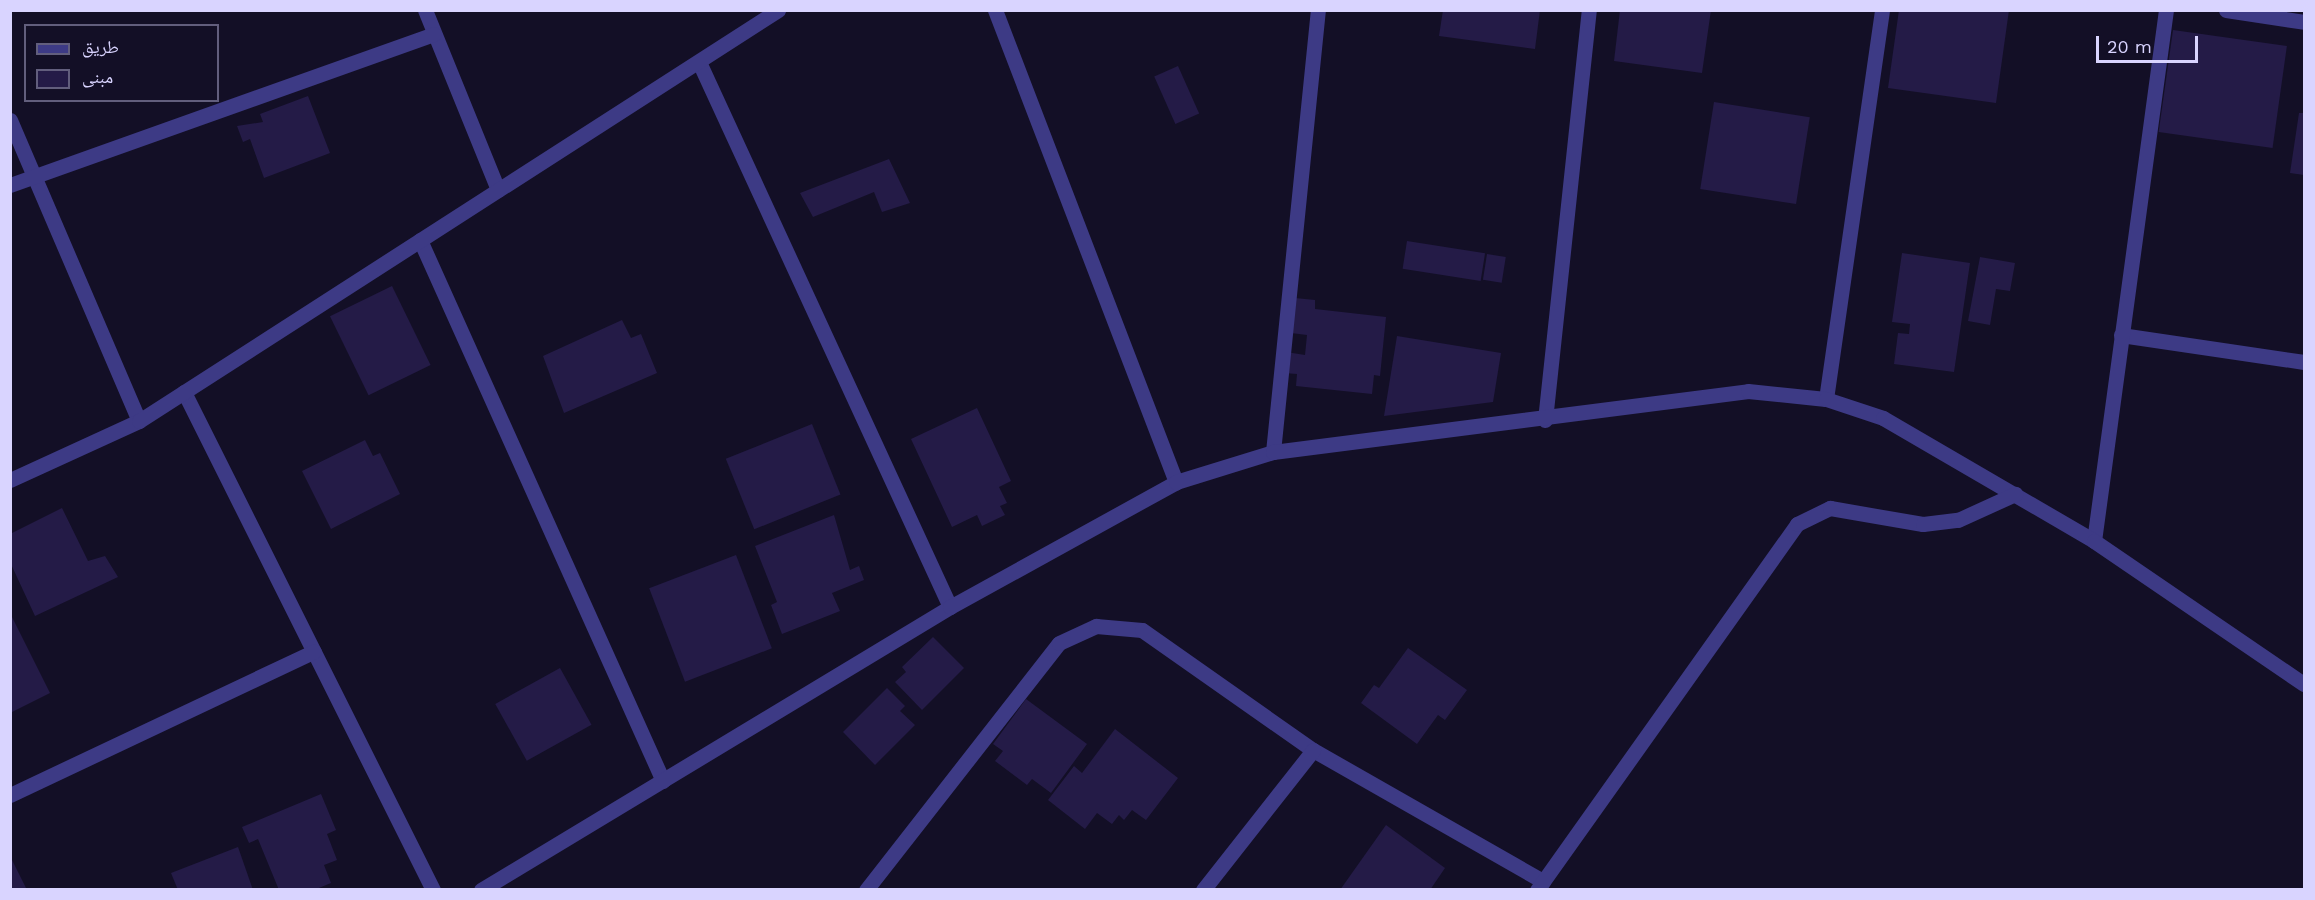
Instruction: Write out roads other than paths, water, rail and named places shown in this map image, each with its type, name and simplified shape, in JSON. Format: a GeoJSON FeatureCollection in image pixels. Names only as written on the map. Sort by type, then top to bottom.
{"type":"FeatureCollection","features":[{"type":"Feature","properties":{"kind":"street"},"geometry":{"type":"LineString","coordinates":[[425,10],[498,190]]}},
{"type":"Feature","properties":{"kind":"street"},"geometry":{"type":"LineString","coordinates":[[10,480],[139,421],[778,10]]}},
{"type":"Feature","properties":{"kind":"street"},"geometry":{"type":"LineString","coordinates":[[995,10],[1176,482]]}},
{"type":"Feature","properties":{"kind":"street"},"geometry":{"type":"LineString","coordinates":[[1273,452],[1318,10]]}},
{"type":"Feature","properties":{"kind":"street"},"geometry":{"type":"LineString","coordinates":[[1545,420],[1589,10]]}},
{"type":"Feature","properties":{"kind":"street"},"geometry":{"type":"LineString","coordinates":[[1826,399],[1882,10]]}},
{"type":"Feature","properties":{"kind":"street"},"geometry":{"type":"LineString","coordinates":[[2094,541],[2166,10]]}},
{"type":"Feature","properties":{"kind":"street"},"geometry":{"type":"LineString","coordinates":[[2226,10],[2304,22]]}},
{"type":"Feature","properties":{"kind":"street"},"geometry":{"type":"LineString","coordinates":[[10,185],[434,33]]}},
{"type":"Feature","properties":{"kind":"street"},"geometry":{"type":"LineString","coordinates":[[699,62],[950,607]]}},
{"type":"Feature","properties":{"kind":"street"},"geometry":{"type":"LineString","coordinates":[[10,120],[139,421]]}},
{"type":"Feature","properties":{"kind":"street"},"geometry":{"type":"LineString","coordinates":[[420,240],[663,781]]}},
{"type":"Feature","properties":{"kind":"street"},"geometry":{"type":"LineString","coordinates":[[2121,335],[2304,362]]}},
{"type":"Feature","properties":{"kind":"street"},"geometry":{"type":"LineString","coordinates":[[481,890],[950,607],[1176,482],[1273,452],[1545,420],[1748,391],[1826,399],[1883,418],[2094,541],[2304,684]]}},
{"type":"Feature","properties":{"kind":"street"},"geometry":{"type":"LineString","coordinates":[[184,392],[433,890]]}},
{"type":"Feature","properties":{"kind":"street"},"geometry":{"type":"LineString","coordinates":[[866,890],[1059,643],[1096,626],[1142,630],[1313,750],[1540,885],[1797,524],[1830,508],[1923,524],[1946,521],[2015,494]]}},
{"type":"Feature","properties":{"kind":"street"},"geometry":{"type":"LineString","coordinates":[[10,795],[314,651]]}},
{"type":"Feature","properties":{"kind":"street"},"geometry":{"type":"LineString","coordinates":[[1203,890],[1313,750]]}}]}
